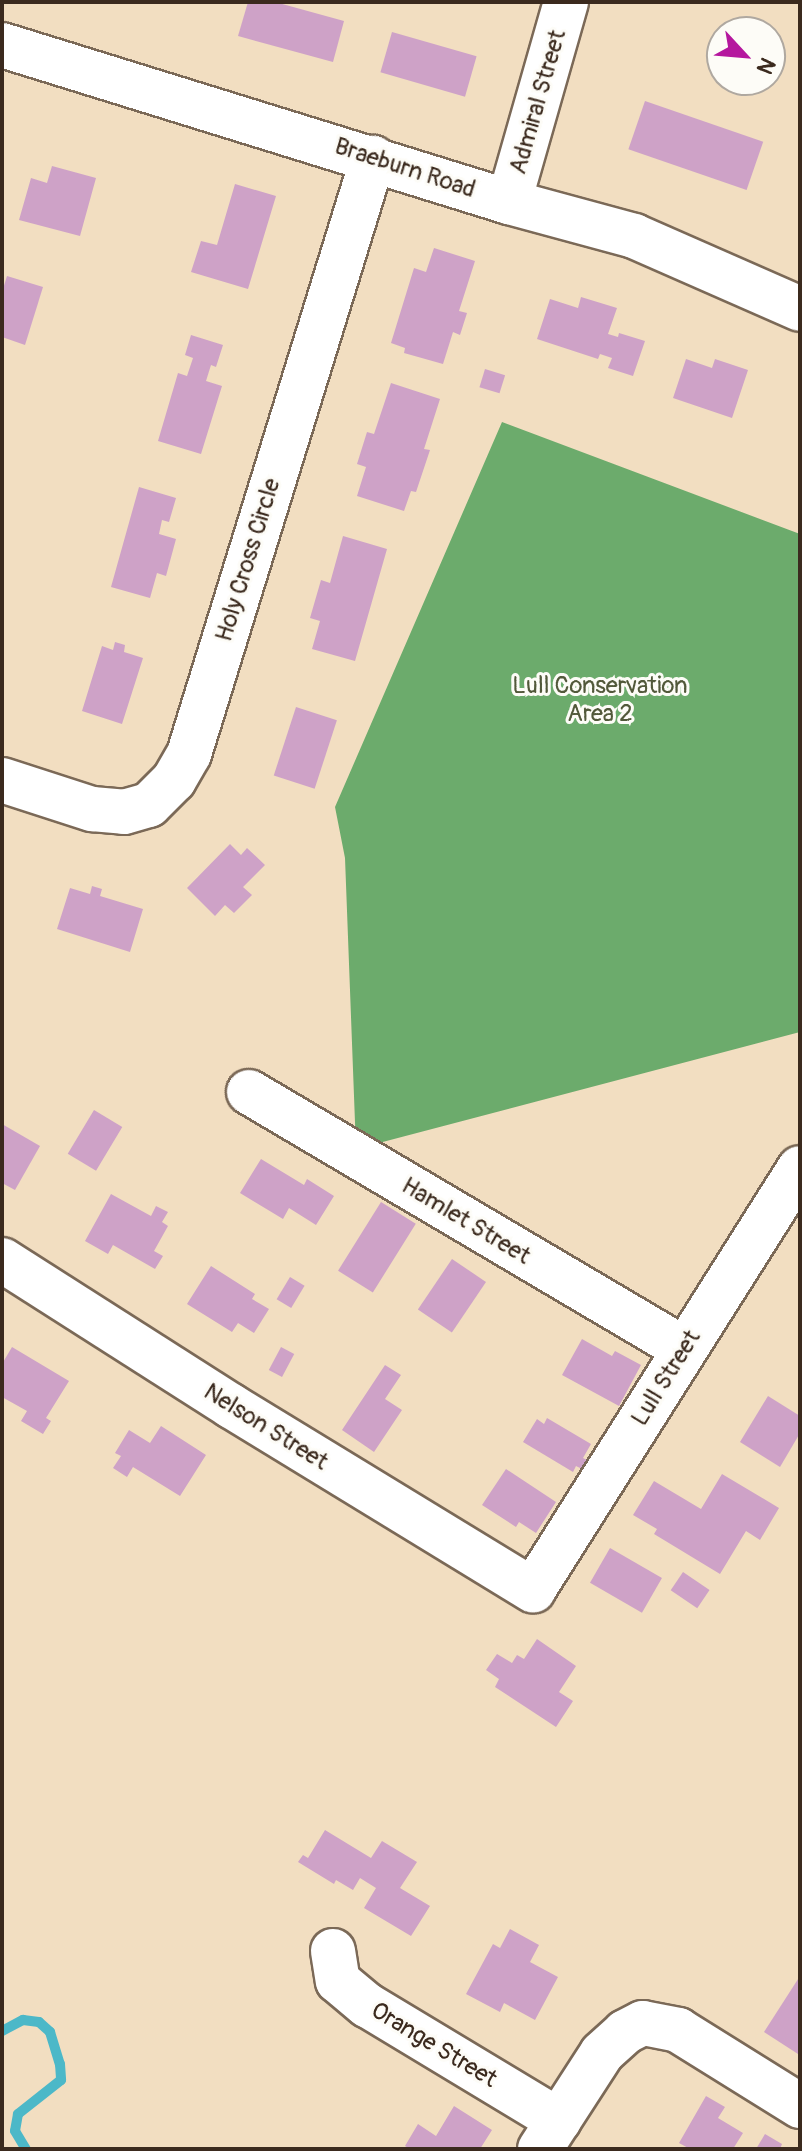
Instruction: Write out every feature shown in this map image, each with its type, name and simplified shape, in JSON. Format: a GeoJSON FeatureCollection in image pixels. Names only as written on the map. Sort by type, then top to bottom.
{"type":"FeatureCollection","features":[{"type":"Feature","properties":{"kind":"street","name":"Admiral Street"},"geometry":{"type":"LineString","coordinates":[[509,202],[566,2]]}},
{"type":"Feature","properties":{"kind":"street","name":"Braeburn Road"},"geometry":{"type":"LineString","coordinates":[[2,45],[509,202],[646,240],[800,309]]}},
{"type":"Feature","properties":{"kind":"street","name":"Holy Cross Circle"},"geometry":{"type":"LineString","coordinates":[[2,780],[92,809],[124,812],[149,805],[174,780],[189,754],[373,158]]}},
{"type":"Feature","properties":{"kind":"street","name":"Hamlet Street"},"geometry":{"type":"LineString","coordinates":[[249,1092],[684,1349]]}},
{"type":"Feature","properties":{"kind":"street","name":"Lull Street"},"geometry":{"type":"LineString","coordinates":[[533,1590],[800,1168]]}},
{"type":"Feature","properties":{"kind":"street","name":"Nelson Street"},"geometry":{"type":"LineString","coordinates":[[2,1260],[231,1406],[533,1590]]}},
{"type":"Feature","properties":{"kind":"street","name":"Orange Street"},"geometry":{"type":"LineString","coordinates":[[333,1951],[338,1981],[549,2135]]}},
{"type":"Feature","properties":{"kind":"street"},"geometry":{"type":"LineString","coordinates":[[549,2135],[602,2053],[631,2028],[651,2023],[678,2030],[800,2106]]}},
{"type":"Feature","properties":{"kind":"green space","name":"Lull Conservation Area 2"},"geometry":{"type":"Polygon","coordinates":[[[502,422],[800,534],[800,1032],[356,1149],[345,858],[335,807],[502,422]]]}},
{"type":"Feature","properties":{"kind":"building"},"geometry":{"type":"Polygon","coordinates":[[[248,2],[275,2],[344,21],[333,62],[238,36],[248,2]]]}},
{"type":"Feature","properties":{"kind":"building"},"geometry":{"type":"Polygon","coordinates":[[[392,32],[477,56],[465,97],[380,72],[392,32]]]}},
{"type":"Feature","properties":{"kind":"building"},"geometry":{"type":"Polygon","coordinates":[[[645,101],[763,142],[747,190],[628,149],[645,101]]]}},
{"type":"Feature","properties":{"kind":"building"},"geometry":{"type":"Polygon","coordinates":[[[52,166],[96,178],[80,236],[19,220],[31,178],[47,183],[52,166]]]}},
{"type":"Feature","properties":{"kind":"building"},"geometry":{"type":"Polygon","coordinates":[[[235,184],[276,196],[248,289],[191,272],[201,241],[217,245],[235,184]]]}},
{"type":"Feature","properties":{"kind":"building"},"geometry":{"type":"Polygon","coordinates":[[[434,248],[475,261],[459,311],[467,313],[460,335],[453,332],[443,364],[404,353],[405,348],[391,343],[414,268],[426,272],[434,248]]]}},
{"type":"Feature","properties":{"kind":"building"},"geometry":{"type":"Polygon","coordinates":[[[7,276],[43,287],[25,345],[2,337],[2,292],[7,276]]]}},
{"type":"Feature","properties":{"kind":"building"},"geometry":{"type":"Polygon","coordinates":[[[581,297],[617,308],[608,334],[618,337],[619,333],[645,341],[633,376],[608,368],[612,358],[600,354],[598,359],[537,339],[550,299],[578,308],[581,297]]]}},
{"type":"Feature","properties":{"kind":"building"},"geometry":{"type":"Polygon","coordinates":[[[191,335],[223,345],[216,367],[211,365],[206,381],[222,386],[201,454],[158,441],[178,373],[187,376],[193,358],[185,355],[191,335]]]}},
{"type":"Feature","properties":{"kind":"building"},"geometry":{"type":"Polygon","coordinates":[[[686,359],[712,368],[715,359],[748,370],[732,418],[673,398],[686,359]]]}},
{"type":"Feature","properties":{"kind":"building"},"geometry":{"type":"Polygon","coordinates":[[[485,369],[505,375],[500,393],[479,387],[485,369]]]}},
{"type":"Feature","properties":{"kind":"building"},"geometry":{"type":"Polygon","coordinates":[[[391,383],[440,399],[424,449],[430,450],[416,492],[411,491],[404,511],[357,496],[366,467],[357,464],[367,432],[374,434],[391,383]]]}},
{"type":"Feature","properties":{"kind":"building"},"geometry":{"type":"Polygon","coordinates":[[[139,487],[176,498],[169,522],[162,520],[159,534],[176,539],[166,576],[157,573],[150,598],[111,587],[139,487]]]}},
{"type":"Feature","properties":{"kind":"building"},"geometry":{"type":"Polygon","coordinates":[[[343,536],[387,549],[355,661],[312,649],[320,621],[310,618],[321,580],[330,583],[343,536]]]}},
{"type":"Feature","properties":{"kind":"building"},"geometry":{"type":"Polygon","coordinates":[[[115,642],[125,645],[124,652],[143,658],[122,724],[82,711],[102,646],[113,650],[115,642]]]}},
{"type":"Feature","properties":{"kind":"building"},"geometry":{"type":"Polygon","coordinates":[[[296,707],[337,720],[315,789],[274,775],[296,707]]]}},
{"type":"Feature","properties":{"kind":"building"},"geometry":{"type":"Polygon","coordinates":[[[230,844],[241,855],[247,848],[265,865],[243,887],[252,895],[234,913],[225,905],[215,916],[187,888],[230,844]]]}},
{"type":"Feature","properties":{"kind":"building"},"geometry":{"type":"Polygon","coordinates":[[[92,886],[102,889],[100,896],[143,909],[130,952],[57,929],[70,888],[90,894],[92,886]]]}},
{"type":"Feature","properties":{"kind":"building"},"geometry":{"type":"Polygon","coordinates":[[[94,1110],[122,1127],[96,1171],[68,1154],[94,1110]]]}},
{"type":"Feature","properties":{"kind":"building"},"geometry":{"type":"Polygon","coordinates":[[[2,1124],[40,1146],[15,1190],[2,1183],[2,1124]]]}},
{"type":"Feature","properties":{"kind":"building"},"geometry":{"type":"Polygon","coordinates":[[[261,1159],[304,1185],[307,1179],[334,1196],[316,1225],[289,1208],[283,1219],[240,1193],[261,1159]]]}},
{"type":"Feature","properties":{"kind":"building"},"geometry":{"type":"Polygon","coordinates":[[[111,1194],[151,1216],[156,1206],[168,1212],[162,1222],[168,1226],[154,1251],[163,1256],[155,1269],[113,1245],[108,1254],[85,1241],[111,1194]]]}},
{"type":"Feature","properties":{"kind":"building"},"geometry":{"type":"Polygon","coordinates":[[[381,1202],[416,1224],[373,1292],[338,1271],[381,1202]]]}},
{"type":"Feature","properties":{"kind":"building"},"geometry":{"type":"Polygon","coordinates":[[[452,1259],[486,1282],[452,1332],[418,1310],[452,1259]]]}},
{"type":"Feature","properties":{"kind":"building"},"geometry":{"type":"Polygon","coordinates":[[[211,1266],[255,1294],[252,1299],[269,1309],[254,1333],[238,1323],[232,1332],[187,1304],[211,1266]]]}},
{"type":"Feature","properties":{"kind":"building"},"geometry":{"type":"Polygon","coordinates":[[[290,1277],[305,1286],[291,1308],[277,1299],[290,1277]]]}},
{"type":"Feature","properties":{"kind":"building"},"geometry":{"type":"Polygon","coordinates":[[[582,1339],[612,1356],[615,1351],[641,1365],[619,1406],[562,1375],[582,1339]]]}},
{"type":"Feature","properties":{"kind":"building"},"geometry":{"type":"Polygon","coordinates":[[[12,1347],[69,1381],[46,1418],[51,1421],[43,1434],[21,1421],[27,1411],[2,1397],[2,1364],[12,1347]]]}},
{"type":"Feature","properties":{"kind":"building"},"geometry":{"type":"Polygon","coordinates":[[[281,1347],[294,1354],[282,1377],[269,1370],[281,1347]]]}},
{"type":"Feature","properties":{"kind":"building"},"geometry":{"type":"Polygon","coordinates":[[[385,1365],[401,1375],[385,1399],[402,1410],[374,1452],[342,1430],[385,1365]]]}},
{"type":"Feature","properties":{"kind":"building"},"geometry":{"type":"Polygon","coordinates":[[[768,1396],[800,1416],[800,1433],[780,1467],[740,1442],[768,1396]]]}},
{"type":"Feature","properties":{"kind":"building"},"geometry":{"type":"Polygon","coordinates":[[[547,1418],[591,1444],[583,1458],[587,1460],[582,1469],[576,1466],[573,1472],[523,1442],[537,1419],[544,1424],[547,1418]]]}},
{"type":"Feature","properties":{"kind":"building"},"geometry":{"type":"Polygon","coordinates":[[[161,1426],[206,1455],[180,1496],[133,1467],[127,1477],[113,1468],[121,1456],[115,1453],[129,1430],[150,1443],[161,1426]]]}},
{"type":"Feature","properties":{"kind":"building"},"geometry":{"type":"Polygon","coordinates":[[[506,1469],[556,1502],[536,1533],[519,1522],[516,1527],[482,1505],[506,1469]]]}},
{"type":"Feature","properties":{"kind":"building"},"geometry":{"type":"Polygon","coordinates":[[[722,1474],[779,1508],[760,1540],[746,1531],[720,1574],[654,1534],[657,1529],[633,1515],[654,1481],[701,1509],[722,1474]]]}},
{"type":"Feature","properties":{"kind":"building"},"geometry":{"type":"Polygon","coordinates":[[[610,1548],[662,1578],[642,1613],[590,1583],[610,1548]]]}},
{"type":"Feature","properties":{"kind":"building"},"geometry":{"type":"Polygon","coordinates":[[[683,1572],[710,1590],[697,1608],[671,1590],[683,1572]]]}},
{"type":"Feature","properties":{"kind":"building"},"geometry":{"type":"Polygon","coordinates":[[[537,1639],[576,1666],[559,1692],[573,1701],[556,1727],[495,1687],[499,1679],[486,1670],[497,1654],[512,1663],[517,1655],[524,1659],[537,1639]]]}},
{"type":"Feature","properties":{"kind":"building"},"geometry":{"type":"Polygon","coordinates":[[[325,1830],[371,1858],[382,1841],[417,1862],[400,1888],[430,1906],[411,1936],[364,1908],[376,1888],[360,1878],[353,1890],[336,1880],[334,1884],[298,1862],[303,1855],[308,1858],[325,1830]]]}},
{"type":"Feature","properties":{"kind":"building"},"geometry":{"type":"Polygon","coordinates":[[[510,1929],[539,1945],[530,1962],[558,1977],[535,2020],[504,2003],[500,2012],[466,1994],[493,1944],[500,1948],[510,1929]]]}},
{"type":"Feature","properties":{"kind":"building"},"geometry":{"type":"Polygon","coordinates":[[[800,1976],[800,2050],[798,2054],[764,2032],[800,1976]]]}},
{"type":"Feature","properties":{"kind":"building"},"geometry":{"type":"Polygon","coordinates":[[[706,2096],[725,2107],[718,2118],[743,2133],[733,2149],[690,2149],[679,2143],[706,2096]]]}},
{"type":"Feature","properties":{"kind":"building"},"geometry":{"type":"Polygon","coordinates":[[[454,2106],[492,2130],[480,2149],[410,2149],[405,2146],[418,2124],[436,2136],[454,2106]]]}},
{"type":"Feature","properties":{"kind":"building"},"geometry":{"type":"Polygon","coordinates":[[[765,2134],[782,2144],[780,2149],[756,2149],[765,2134]]]}},
{"type":"Feature","properties":{"kind":"waterway"},"geometry":{"type":"LineString","coordinates":[[2,2031],[23,2020],[39,2022],[50,2032],[60,2064],[61,2080],[18,2114],[15,2131],[26,2149]]}}]}
